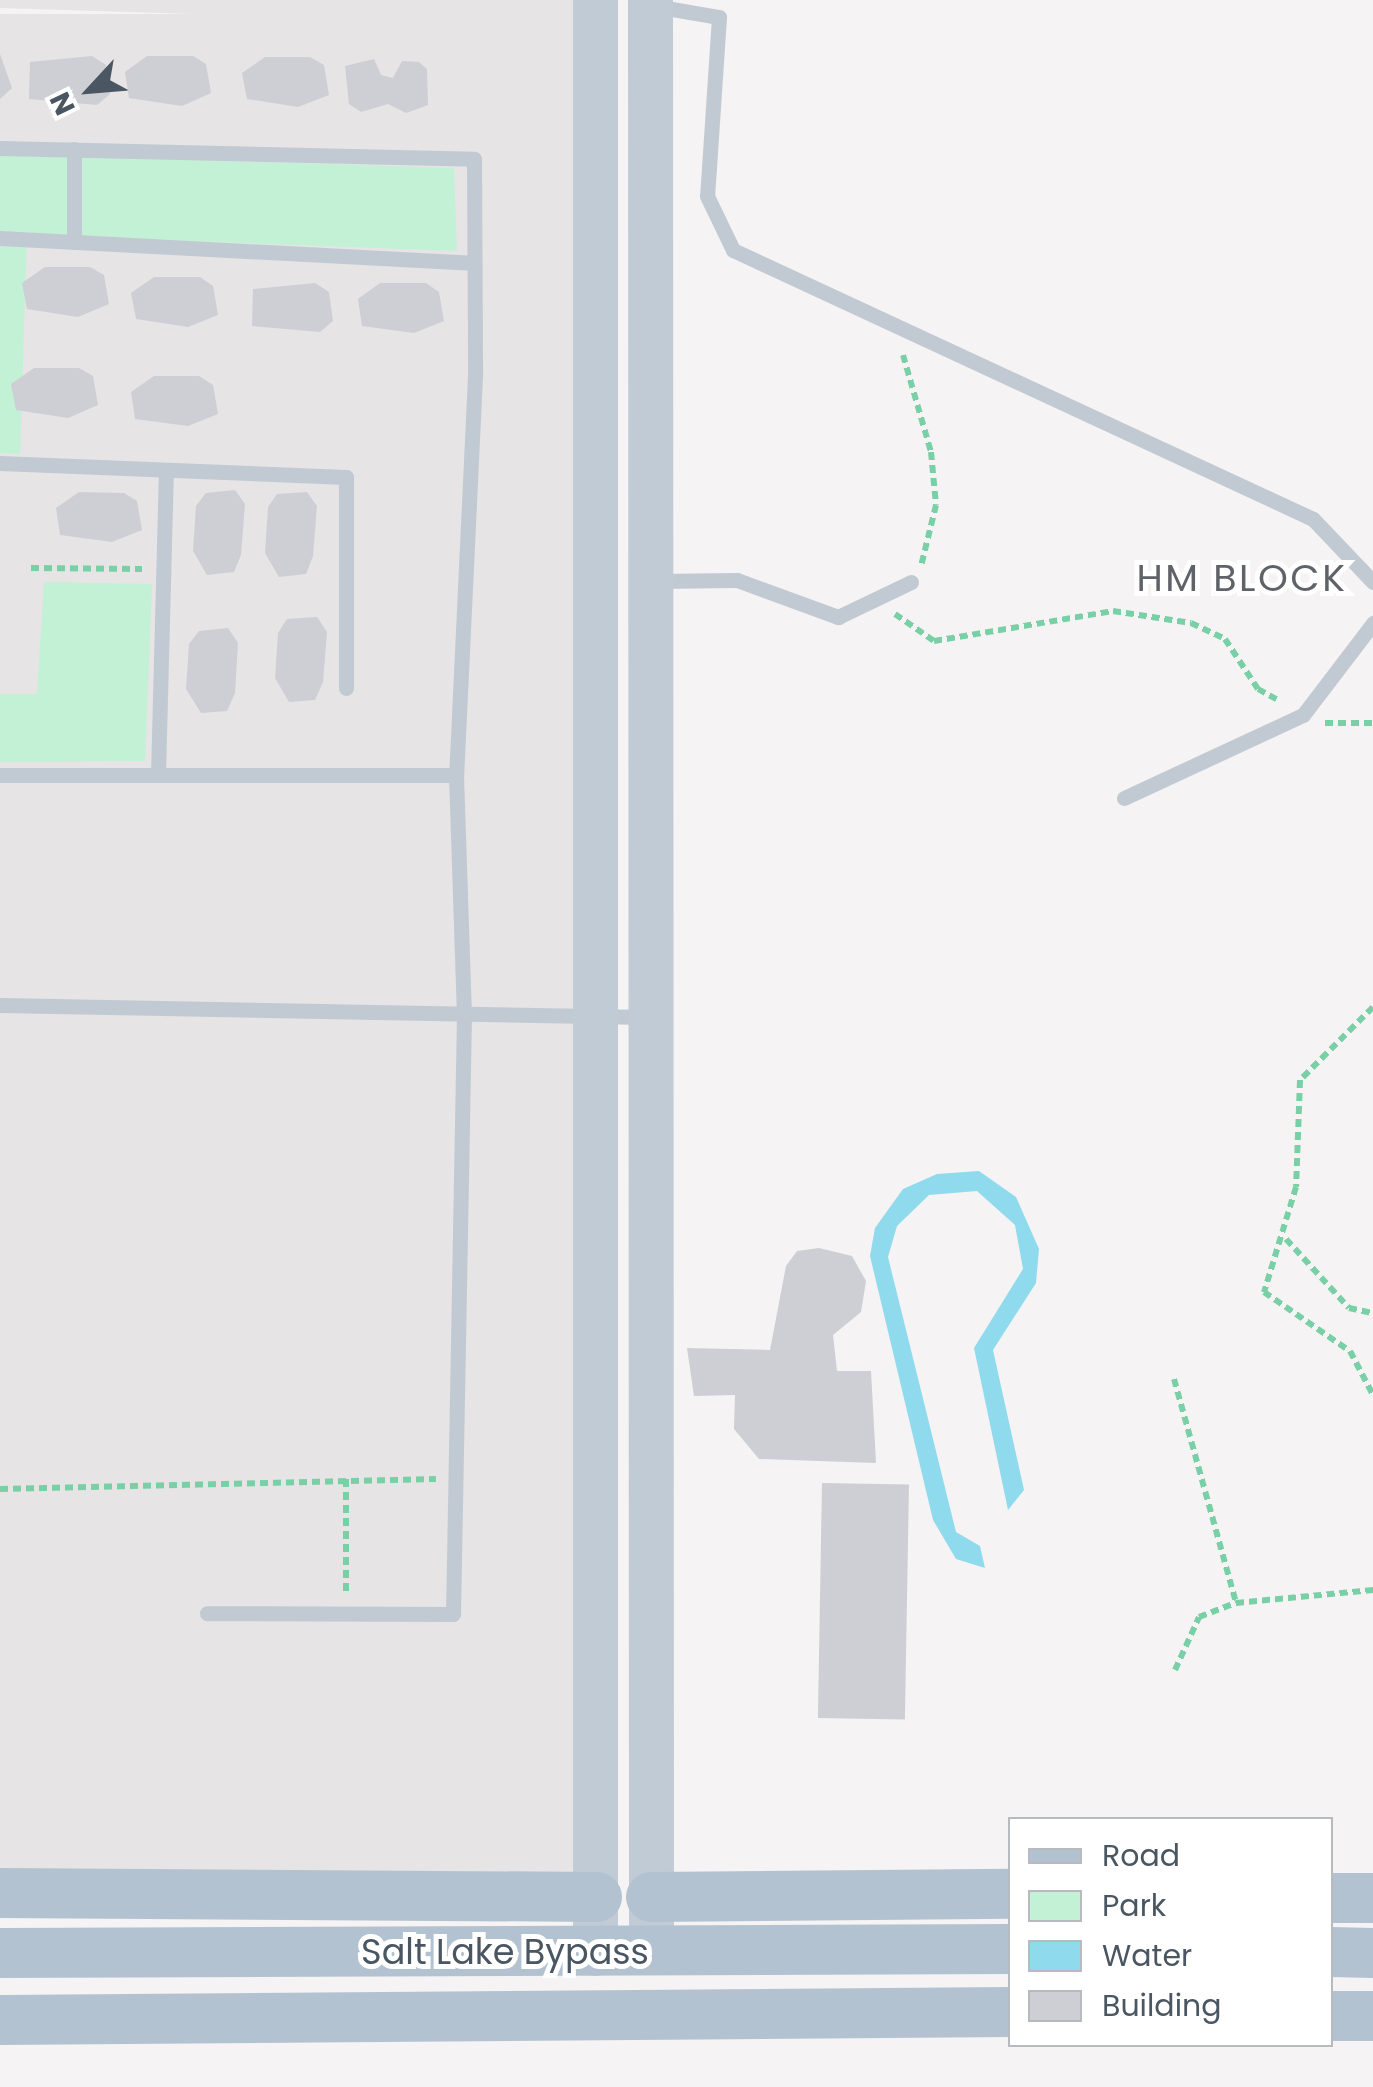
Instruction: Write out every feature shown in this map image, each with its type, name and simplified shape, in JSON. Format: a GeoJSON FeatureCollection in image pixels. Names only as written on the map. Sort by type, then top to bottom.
{"type":"FeatureCollection","features":[{"type":"Feature","properties":{"kind":"main road"},"geometry":{"type":"LineString","coordinates":[[595,1952],[592,1017],[596,0]]}},
{"type":"Feature","properties":{"kind":"main road"},"geometry":{"type":"LineString","coordinates":[[650,2],[647,1017],[652,1952]]}},
{"type":"Feature","properties":{"kind":"main road","name":"Salt Lake Bypass"},"geometry":{"type":"LineString","coordinates":[[0,1893],[596,1897]]}},
{"type":"Feature","properties":{"kind":"main road","name":"Salt Lake Bypass"},"geometry":{"type":"LineString","coordinates":[[651,1898],[1008,1894]]}},
{"type":"Feature","properties":{"kind":"main road"},"geometry":{"type":"LineString","coordinates":[[86,1953],[158,1896]]}},
{"type":"Feature","properties":{"kind":"main road"},"geometry":{"type":"LineString","coordinates":[[596,1897],[651,1898]]}},
{"type":"Feature","properties":{"kind":"main road"},"geometry":{"type":"LineString","coordinates":[[1333,1898],[1373,1898]]}},
{"type":"Feature","properties":{"kind":"main road","name":"Salt Lake Bypass"},"geometry":{"type":"LineString","coordinates":[[0,1953],[1008,1949]]}},
{"type":"Feature","properties":{"kind":"main road"},"geometry":{"type":"LineString","coordinates":[[1333,1952],[1373,1953]]}},
{"type":"Feature","properties":{"kind":"main road","name":"Salt Lake Bypass"},"geometry":{"type":"LineString","coordinates":[[3,2020],[1008,2012]]}},
{"type":"Feature","properties":{"kind":"main road"},"geometry":{"type":"LineString","coordinates":[[1333,2016],[1373,2016]]}},
{"type":"Feature","properties":{"kind":"lane"},"geometry":{"type":"LineString","coordinates":[[650,2],[719,18],[706,196],[733,250],[1313,518],[1373,582]]}},
{"type":"Feature","properties":{"kind":"lane"},"geometry":{"type":"LineString","coordinates":[[0,148],[474,159],[471,262],[475,376],[456,775],[464,1015],[452,1479],[453,1614],[207,1614]]}},
{"type":"Feature","properties":{"kind":"lane"},"geometry":{"type":"LineString","coordinates":[[74,149],[74,242]]}},
{"type":"Feature","properties":{"kind":"lane"},"geometry":{"type":"LineString","coordinates":[[0,238],[471,262]]}},
{"type":"Feature","properties":{"kind":"lane"},"geometry":{"type":"LineString","coordinates":[[0,463],[346,477],[346,688]]}},
{"type":"Feature","properties":{"kind":"lane"},"geometry":{"type":"LineString","coordinates":[[158,774],[166,471]]}},
{"type":"Feature","properties":{"kind":"lane"},"geometry":{"type":"LineString","coordinates":[[648,582],[738,580],[838,617],[911,582]]}},
{"type":"Feature","properties":{"kind":"lane"},"geometry":{"type":"LineString","coordinates":[[1124,798],[1303,716],[1373,623]]}},
{"type":"Feature","properties":{"kind":"lane"},"geometry":{"type":"LineString","coordinates":[[0,775],[456,775]]}},
{"type":"Feature","properties":{"kind":"lane"},"geometry":{"type":"LineString","coordinates":[[0,1005],[647,1017]]}},
{"type":"Feature","properties":{"kind":"path"},"geometry":{"type":"LineString","coordinates":[[902,354],[932,452],[936,505],[927,554],[911,582]]}},
{"type":"Feature","properties":{"kind":"path"},"geometry":{"type":"LineString","coordinates":[[31,568],[164,571]]}},
{"type":"Feature","properties":{"kind":"path"},"geometry":{"type":"LineString","coordinates":[[878,601],[934,641],[1113,611],[1191,623],[1225,639],[1258,689],[1303,716],[1343,728],[1373,723]]}},
{"type":"Feature","properties":{"kind":"path"},"geometry":{"type":"LineString","coordinates":[[1373,1008],[1300,1080],[1296,1187],[1285,1238],[1264,1292],[1350,1351],[1373,1395]]}},
{"type":"Feature","properties":{"kind":"path"},"geometry":{"type":"LineString","coordinates":[[1285,1238],[1349,1308],[1373,1313]]}},
{"type":"Feature","properties":{"kind":"path"},"geometry":{"type":"LineString","coordinates":[[1174,1379],[1236,1602]]}},
{"type":"Feature","properties":{"kind":"path"},"geometry":{"type":"LineString","coordinates":[[346,1479],[346,1614]]}},
{"type":"Feature","properties":{"kind":"path"},"geometry":{"type":"LineString","coordinates":[[0,1489],[452,1479]]}},
{"type":"Feature","properties":{"kind":"path"},"geometry":{"type":"LineString","coordinates":[[1175,1670],[1199,1617],[1236,1602],[1373,1590]]}},
{"type":"Feature","properties":{"kind":"shaded area"},"geometry":{"type":"Polygon","coordinates":[[[0,0],[578,0],[574,1877],[0,1877],[0,14],[195,14],[0,8],[0,0]]]}},
{"type":"Feature","properties":{"kind":"green space"},"geometry":{"type":"Polygon","coordinates":[[[0,154],[454,168],[457,251],[27,235],[20,454],[0,453],[0,154]]]}},
{"type":"Feature","properties":{"kind":"green space"},"geometry":{"type":"Polygon","coordinates":[[[44,582],[152,584],[145,761],[0,762],[0,694],[37,694],[44,582]]]}},
{"type":"Feature","properties":{"kind":"water"},"geometry":{"type":"Polygon","coordinates":[[[979,1171],[1016,1197],[1039,1249],[1036,1283],[993,1350],[1024,1490],[1008,1510],[974,1348],[1023,1269],[1015,1225],[977,1191],[929,1195],[897,1226],[888,1257],[956,1532],[980,1546],[985,1568],[956,1559],[933,1520],[870,1256],[875,1228],[903,1189],[937,1174],[979,1171]]]}},
{"type":"Feature","properties":{"kind":"building"},"geometry":{"type":"Polygon","coordinates":[[[0,54],[12,88],[0,99],[0,54]]]}},
{"type":"Feature","properties":{"kind":"building"},"geometry":{"type":"Polygon","coordinates":[[[92,56],[106,65],[110,94],[97,105],[29,99],[30,62],[92,56]]]}},
{"type":"Feature","properties":{"kind":"building"},"geometry":{"type":"Polygon","coordinates":[[[147,56],[193,56],[206,64],[211,93],[182,106],[129,98],[125,72],[147,56]]]}},
{"type":"Feature","properties":{"kind":"building"},"geometry":{"type":"Polygon","coordinates":[[[265,57],[310,57],[324,65],[329,95],[298,107],[247,99],[242,73],[265,57]]]}},
{"type":"Feature","properties":{"kind":"building"},"geometry":{"type":"Polygon","coordinates":[[[374,59],[381,75],[393,78],[402,61],[419,62],[427,69],[428,105],[406,113],[388,104],[361,112],[349,104],[345,66],[374,59]]]}},
{"type":"Feature","properties":{"kind":"building"},"geometry":{"type":"Polygon","coordinates":[[[45,267],[90,267],[104,275],[109,304],[78,317],[27,309],[22,283],[45,267]]]}},
{"type":"Feature","properties":{"kind":"building"},"geometry":{"type":"Polygon","coordinates":[[[154,277],[200,277],[213,286],[218,315],[188,327],[136,319],[131,293],[154,277]]]}},
{"type":"Feature","properties":{"kind":"building"},"geometry":{"type":"Polygon","coordinates":[[[315,283],[329,292],[333,321],[320,332],[252,326],[253,289],[315,283]]]}},
{"type":"Feature","properties":{"kind":"building"},"geometry":{"type":"Polygon","coordinates":[[[380,283],[426,283],[439,292],[444,321],[414,333],[362,326],[358,299],[380,283]]]}},
{"type":"Feature","properties":{"kind":"building"},"geometry":{"type":"Polygon","coordinates":[[[34,368],[79,368],[93,376],[98,405],[68,418],[16,410],[11,384],[34,368]]]}},
{"type":"Feature","properties":{"kind":"building"},"geometry":{"type":"Polygon","coordinates":[[[154,376],[199,376],[213,385],[218,414],[188,426],[135,419],[131,392],[154,376]]]}},
{"type":"Feature","properties":{"kind":"building"},"geometry":{"type":"Polygon","coordinates":[[[235,490],[245,504],[241,555],[234,572],[207,575],[193,551],[196,506],[206,493],[235,490]]]}},
{"type":"Feature","properties":{"kind":"building"},"geometry":{"type":"Polygon","coordinates":[[[79,492],[124,493],[137,501],[142,530],[112,542],[60,535],[56,508],[79,492]]]}},
{"type":"Feature","properties":{"kind":"building"},"geometry":{"type":"Polygon","coordinates":[[[307,492],[317,506],[313,556],[306,574],[279,577],[265,553],[268,507],[277,494],[307,492]]]}},
{"type":"Feature","properties":{"kind":"building"},"geometry":{"type":"Polygon","coordinates":[[[317,617],[327,632],[323,682],[315,700],[289,702],[275,678],[278,633],[287,619],[317,617]]]}},
{"type":"Feature","properties":{"kind":"building"},"geometry":{"type":"Polygon","coordinates":[[[228,628],[238,643],[235,693],[227,711],[201,713],[186,689],[189,644],[199,631],[228,628]]]}},
{"type":"Feature","properties":{"kind":"building"},"geometry":{"type":"Polygon","coordinates":[[[819,1248],[852,1256],[866,1281],[861,1312],[833,1335],[837,1371],[871,1371],[876,1463],[759,1459],[734,1429],[735,1395],[694,1396],[687,1348],[770,1350],[786,1266],[797,1251],[819,1248]]]}},
{"type":"Feature","properties":{"kind":"building"},"geometry":{"type":"Polygon","coordinates":[[[822,1483],[909,1485],[905,1719],[818,1718],[822,1483]]]}},
{"type":"Feature","properties":{"kind":"district","name":"HM BLOCK"},"geometry":{"type":"Point","coordinates":[1242,578]}}]}
